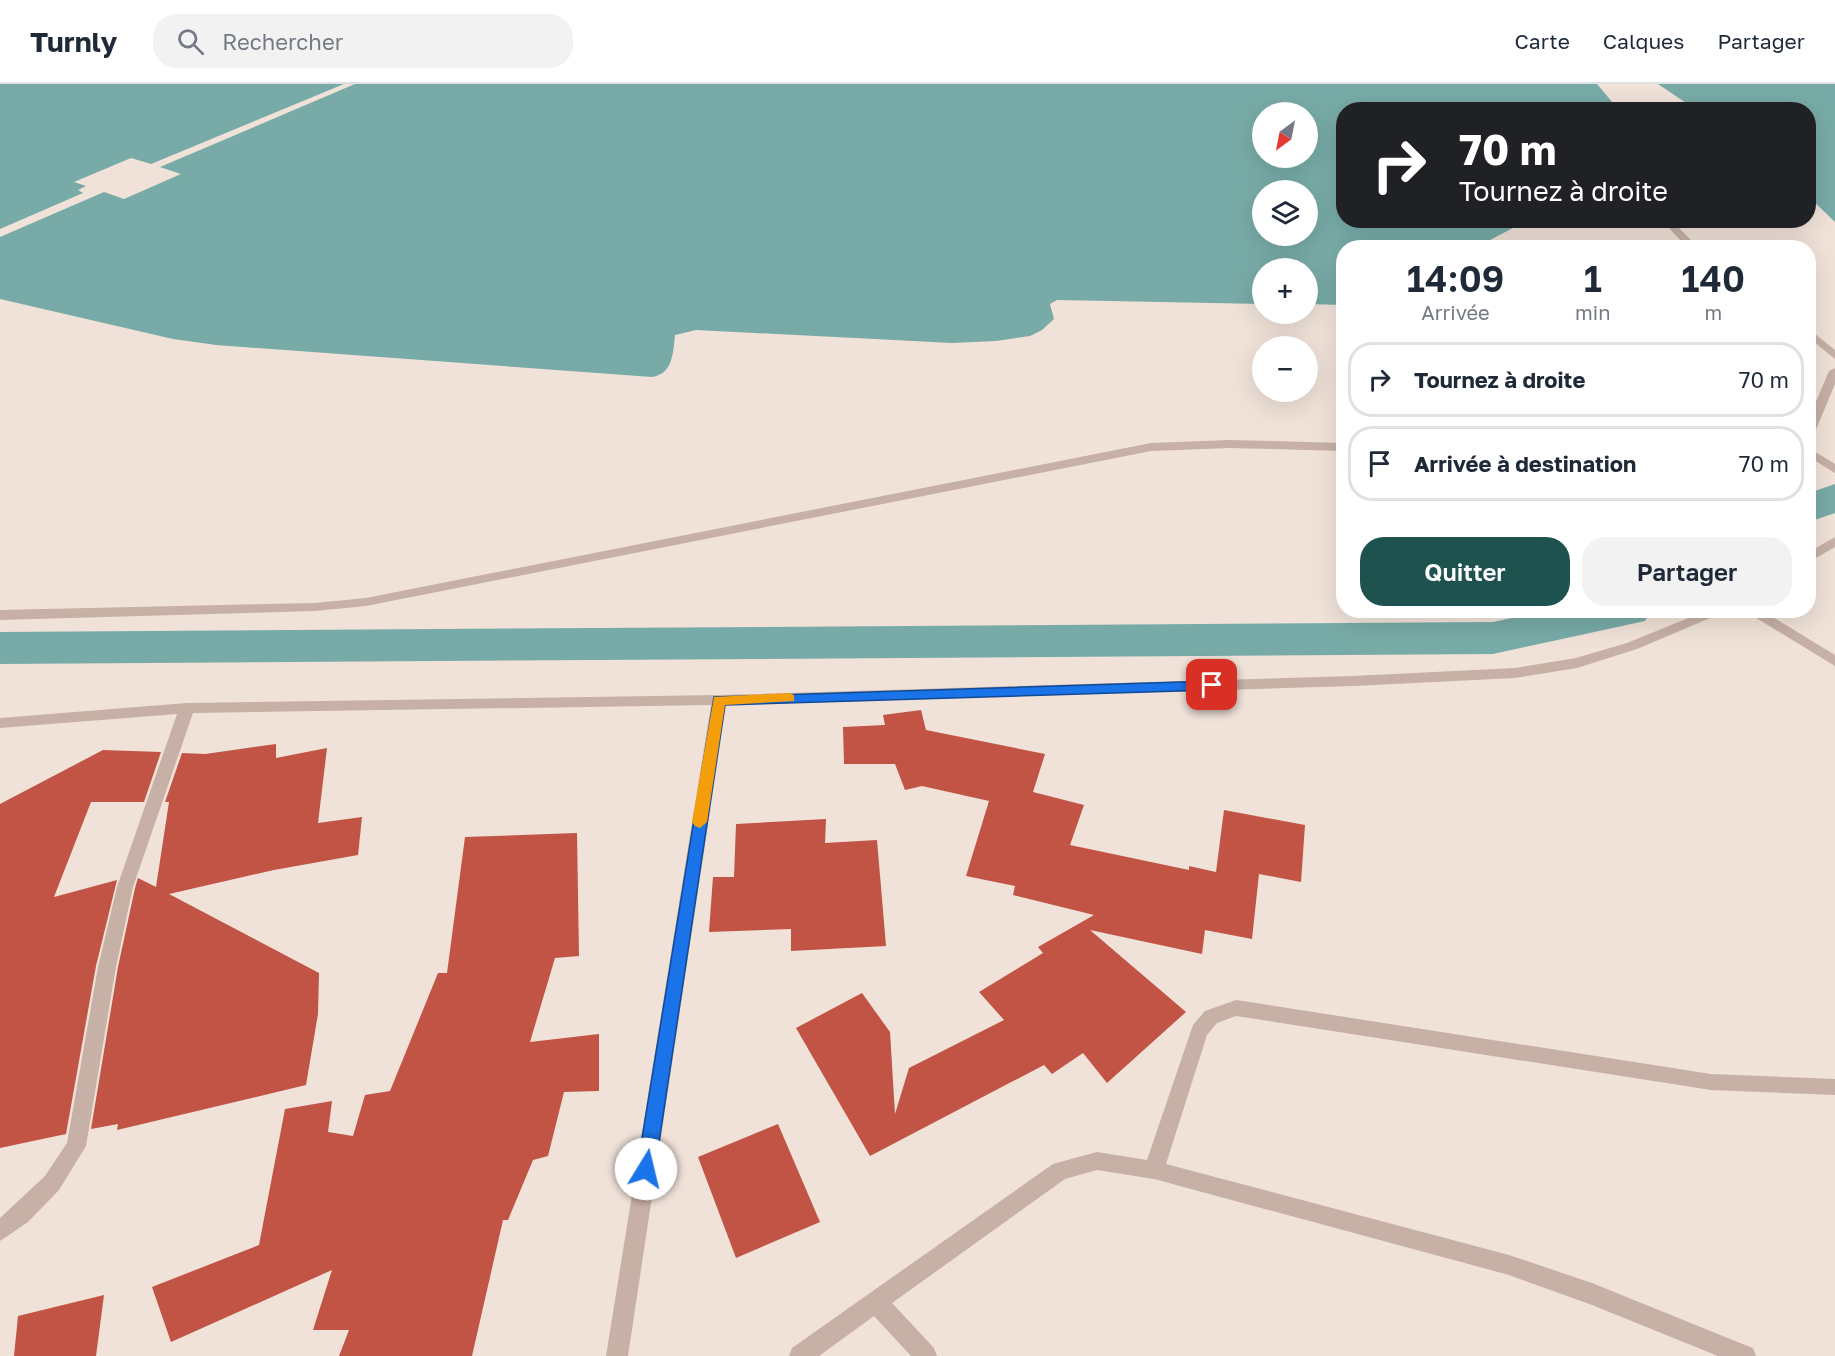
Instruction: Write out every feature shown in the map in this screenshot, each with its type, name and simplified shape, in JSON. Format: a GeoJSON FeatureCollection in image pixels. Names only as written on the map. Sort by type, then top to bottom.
{"type":"FeatureCollection","features":[{"type":"Feature","properties":{"kind":"street"},"geometry":{"type":"LineString","coordinates":[[1673,228],[1686,240]]}},
{"type":"Feature","properties":{"kind":"street"},"geometry":{"type":"LineString","coordinates":[[1816,338],[1835,356]]}},
{"type":"Feature","properties":{"kind":"street"},"geometry":{"type":"LineString","coordinates":[[1816,416],[1835,371]]}},
{"type":"Feature","properties":{"kind":"street"},"geometry":{"type":"LineString","coordinates":[[0,615],[315,607],[366,602],[1151,447],[1228,444],[1336,447]]}},
{"type":"Feature","properties":{"kind":"street"},"geometry":{"type":"LineString","coordinates":[[1816,457],[1835,469]]}},
{"type":"Feature","properties":{"kind":"street"},"geometry":{"type":"LineString","coordinates":[[1816,462],[1824,462]]}},
{"type":"Feature","properties":{"kind":"street"},"geometry":{"type":"LineString","coordinates":[[1816,553],[1835,541]]}},
{"type":"Feature","properties":{"kind":"street"},"geometry":{"type":"LineString","coordinates":[[0,723],[187,708],[719,700],[1341,681],[1515,673],[1577,663],[1632,646],[1702,618]]}},
{"type":"Feature","properties":{"kind":"street"},"geometry":{"type":"LineString","coordinates":[[1763,618],[1835,661]]}},
{"type":"Feature","properties":{"kind":"street"},"geometry":{"type":"LineString","coordinates":[[617,1356],[719,700]]}},
{"type":"Feature","properties":{"kind":"street"},"geometry":{"type":"LineString","coordinates":[[0,1231],[21,1215],[52,1184],[76,1146],[107,967],[125,887],[187,708]]}},
{"type":"Feature","properties":{"kind":"street"},"geometry":{"type":"LineString","coordinates":[[1154,1170],[1199,1031],[1212,1017],[1236,1008],[1711,1082],[1835,1088]]}},
{"type":"Feature","properties":{"kind":"street"},"geometry":{"type":"LineString","coordinates":[[800,1356],[1060,1171],[1097,1161],[1154,1170],[1509,1265],[1592,1294],[1745,1356]]}},
{"type":"Feature","properties":{"kind":"street"},"geometry":{"type":"LineString","coordinates":[[877,1303],[926,1356]]}},
{"type":"Feature","properties":{"kind":"water"},"geometry":{"type":"Polygon","coordinates":[[[0,84],[1597,84],[1612,102],[1336,102],[1336,228],[1513,228],[1490,240],[1336,240],[1336,305],[1318,304],[1318,258],[1252,258],[1252,304],[1057,300],[1050,304],[1054,319],[1042,330],[1030,336],[996,341],[952,343],[696,330],[675,335],[671,362],[664,372],[652,377],[216,345],[173,339],[0,299],[0,84]]]}},
{"type":"Feature","properties":{"kind":"water"},"geometry":{"type":"Polygon","coordinates":[[[1658,84],[1835,84],[1835,222],[1816,204],[1816,102],[1685,102],[1658,84]]]}},
{"type":"Feature","properties":{"kind":"pier"},"geometry":{"type":"Polygon","coordinates":[[[344,84],[355,84],[160,167],[181,174],[124,199],[104,192],[0,237],[0,229],[83,193],[78,190],[86,186],[74,182],[131,158],[151,164],[344,84]]]}},
{"type":"Feature","properties":{"kind":"building"},"geometry":{"type":"Polygon","coordinates":[[[921,710],[926,730],[1045,754],[1033,792],[1084,805],[1070,845],[1189,870],[1189,866],[1216,872],[1224,810],[1305,825],[1301,882],[1259,874],[1252,939],[1205,930],[1202,954],[1090,930],[1186,1012],[1107,1083],[1083,1053],[1052,1074],[1044,1065],[870,1156],[796,1028],[862,993],[890,1032],[895,1114],[909,1068],[1004,1020],[979,992],[1043,953],[1038,947],[1094,915],[1013,895],[1015,886],[966,876],[989,801],[922,786],[905,790],[895,764],[844,764],[843,727],[885,725],[883,715],[921,710]]]}},
{"type":"Feature","properties":{"kind":"building"},"geometry":{"type":"Polygon","coordinates":[[[276,744],[276,758],[327,748],[318,823],[362,817],[358,855],[274,870],[169,894],[319,973],[318,1014],[306,1085],[117,1130],[118,1124],[91,1129],[118,967],[135,888],[138,878],[156,887],[169,802],[165,802],[182,753],[205,754],[276,744]]]}},
{"type":"Feature","properties":{"kind":"building"},"geometry":{"type":"Polygon","coordinates":[[[103,750],[161,752],[144,802],[91,802],[54,897],[117,880],[96,966],[66,1134],[0,1148],[0,804],[103,750]]]}},
{"type":"Feature","properties":{"kind":"building"},"geometry":{"type":"Polygon","coordinates":[[[826,819],[825,843],[877,840],[886,946],[791,951],[791,929],[709,932],[713,877],[734,877],[736,824],[826,819]]]}},
{"type":"Feature","properties":{"kind":"building"},"geometry":{"type":"Polygon","coordinates":[[[577,833],[579,956],[555,958],[530,1042],[599,1034],[599,1091],[564,1092],[548,1156],[533,1160],[508,1220],[503,1220],[472,1356],[339,1356],[349,1330],[313,1330],[332,1270],[171,1342],[152,1287],[259,1245],[285,1109],[332,1101],[328,1132],[353,1136],[365,1095],[390,1091],[438,973],[447,973],[465,837],[577,833]]]}},
{"type":"Feature","properties":{"kind":"building"},"geometry":{"type":"Polygon","coordinates":[[[778,1124],[820,1222],[736,1258],[698,1157],[778,1124]]]}},
{"type":"Feature","properties":{"kind":"building"},"geometry":{"type":"Polygon","coordinates":[[[104,1295],[96,1356],[14,1356],[18,1316],[104,1295]]]}},
{"type":"Feature","properties":{"kind":"waterway"},"geometry":{"type":"LineString","coordinates":[[1816,506],[1835,497]]}},
{"type":"Feature","properties":{"kind":"waterway"},"geometry":{"type":"LineString","coordinates":[[0,648],[1493,638],[1589,618]]}},
{"type":"Feature","properties":{"kind":"slow traffic"},"geometry":{"type":"LineString","coordinates":[[700,822],[719,700],[789,698]]}},
{"type":"Feature","properties":{"kind":"route"},"geometry":{"type":"LineString","coordinates":[[646,1169],[719,700],[1212,685]]}}]}
